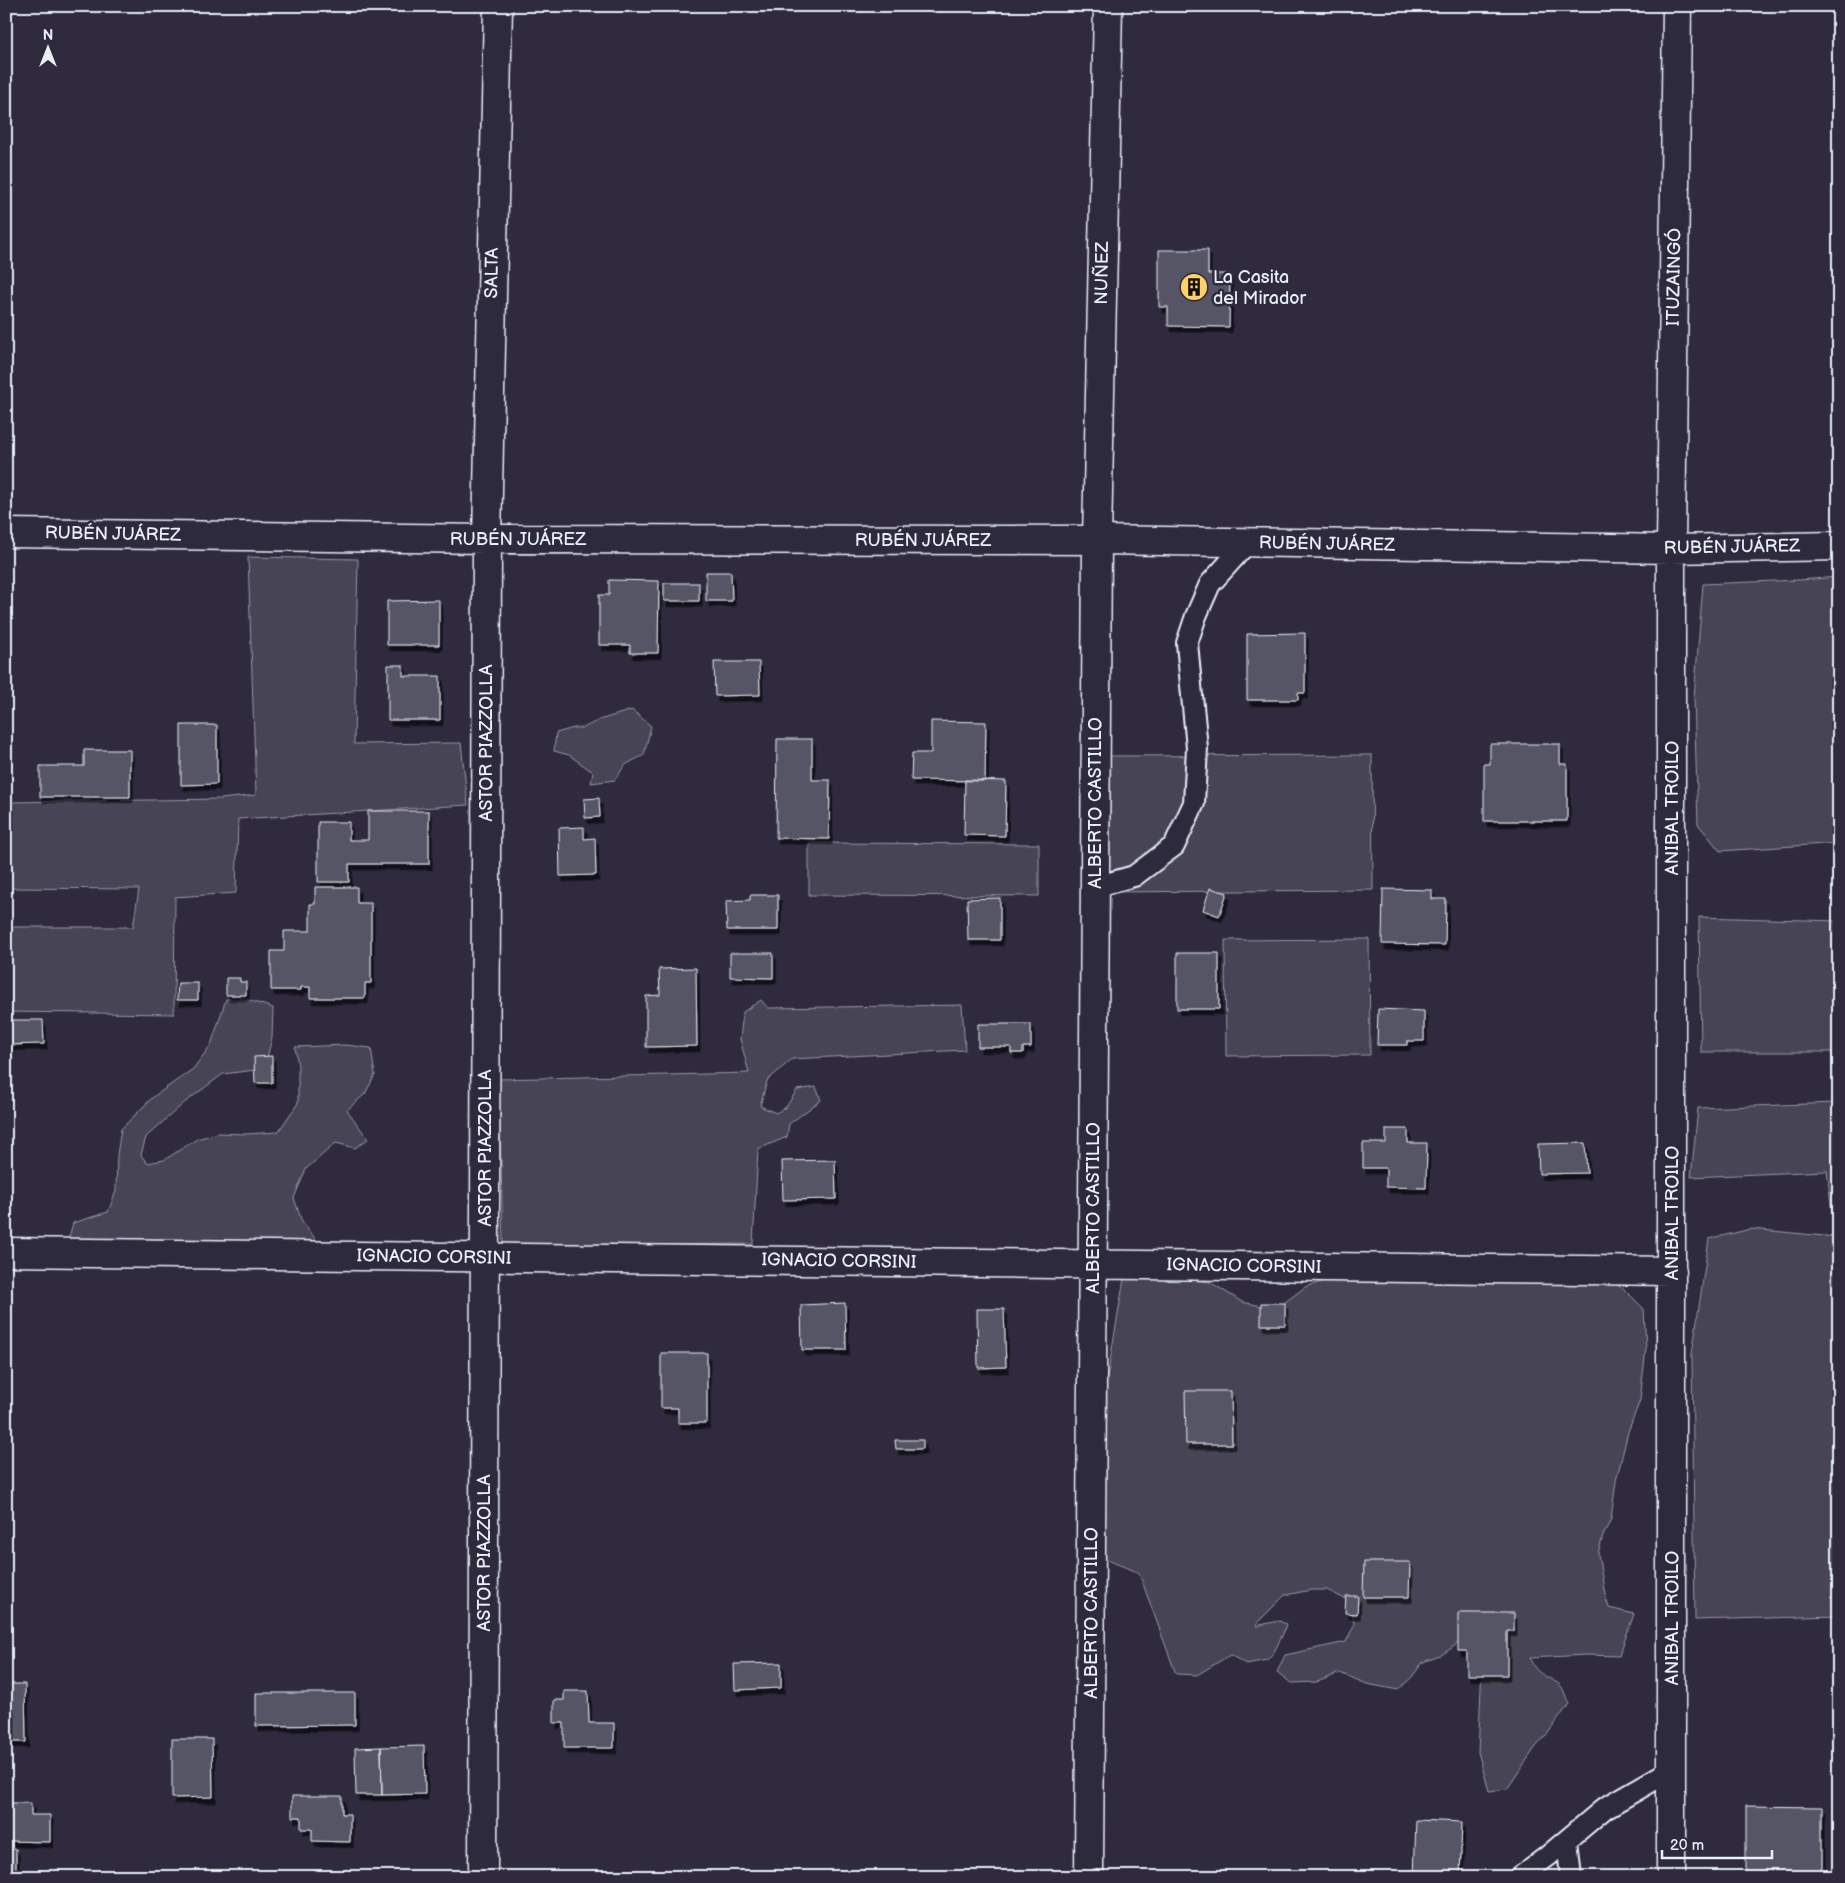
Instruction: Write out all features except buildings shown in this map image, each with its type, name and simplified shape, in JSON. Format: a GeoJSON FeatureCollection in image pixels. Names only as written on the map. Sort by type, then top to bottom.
{"type":"FeatureCollection","features":[{"type":"Feature","properties":{"kind":"street","name":"SALTA"},"geometry":{"type":"LineString","coordinates":[[487,540],[498,6]]}},
{"type":"Feature","properties":{"kind":"street","name":"NUÑEZ"},"geometry":{"type":"LineString","coordinates":[[1097,540],[1108,6]]}},
{"type":"Feature","properties":{"kind":"street","name":"ITUZAINGÓ"},"geometry":{"type":"LineString","coordinates":[[1671,549],[1677,6]]}},
{"type":"Feature","properties":{"kind":"street","name":"RUBÉN JUÁREZ"},"geometry":{"type":"LineString","coordinates":[[6,533],[487,540],[1097,540],[1671,549],[1839,546]]}},
{"type":"Feature","properties":{"kind":"street","name":"ASTOR PIAZZOLLA"},"geometry":{"type":"LineString","coordinates":[[484,1877],[487,540]]}},
{"type":"Feature","properties":{"kind":"street","name":"ALBERTO CASTILLO"},"geometry":{"type":"LineString","coordinates":[[1089,1877],[1097,540]]}},
{"type":"Feature","properties":{"kind":"street","name":"ANIBAL TROILO"},"geometry":{"type":"LineString","coordinates":[[1671,549],[1671,1877]]}},
{"type":"Feature","properties":{"kind":"street","name":"IGNACIO CORSINI"},"geometry":{"type":"LineString","coordinates":[[6,1252],[1672,1271]]}},
{"type":"Feature","properties":{"kind":"lane"},"geometry":{"type":"LineString","coordinates":[[1095,887],[1134,876],[1174,846],[1194,804],[1197,748],[1187,643],[1210,584],[1248,542]]}},
{"type":"Feature","properties":{"kind":"lane"},"geometry":{"type":"LineString","coordinates":[[1520,1877],[1567,1841],[1605,1808],[1671,1770]]}},
{"type":"Feature","properties":{"kind":"lane"},"geometry":{"type":"LineString","coordinates":[[1567,1841],[1571,1877]]}},
{"type":"Feature","properties":{"kind":"shaded area"},"geometry":{"type":"Polygon","coordinates":[[[248,557],[358,559],[354,744],[461,743],[468,805],[238,819],[236,893],[175,897],[174,1014],[6,1012],[6,927],[133,927],[139,889],[6,888],[6,802],[221,799],[256,795],[248,557]]]}},
{"type":"Feature","properties":{"kind":"shaded area"},"geometry":{"type":"Polygon","coordinates":[[[1839,577],[1839,843],[1720,851],[1698,824],[1694,698],[1703,584],[1839,577]]]}},
{"type":"Feature","properties":{"kind":"shaded area"},"geometry":{"type":"Polygon","coordinates":[[[632,710],[651,726],[644,755],[625,765],[615,780],[591,783],[593,772],[569,755],[554,751],[556,733],[574,728],[583,728],[599,720],[632,710]]]}},
{"type":"Feature","properties":{"kind":"shaded area"},"geometry":{"type":"Polygon","coordinates":[[[1372,755],[1373,890],[1107,892],[1106,756],[1372,755]]]}},
{"type":"Feature","properties":{"kind":"shaded area"},"geometry":{"type":"Polygon","coordinates":[[[809,843],[1039,844],[1039,896],[809,895],[809,843]]]}},
{"type":"Feature","properties":{"kind":"shaded area"},"geometry":{"type":"Polygon","coordinates":[[[1699,917],[1839,921],[1839,1616],[1695,1620],[1692,1354],[1709,1239],[1751,1229],[1835,1237],[1827,1171],[1691,1177],[1698,1108],[1835,1103],[1832,1052],[1701,1052],[1699,917]]]}},
{"type":"Feature","properties":{"kind":"shaded area"},"geometry":{"type":"Polygon","coordinates":[[[1369,939],[1370,1055],[1226,1056],[1225,940],[1369,939]]]}},
{"type":"Feature","properties":{"kind":"shaded area"},"geometry":{"type":"Polygon","coordinates":[[[226,999],[245,999],[273,1008],[272,1038],[264,1069],[223,1074],[184,1103],[146,1137],[141,1155],[147,1163],[164,1160],[197,1139],[218,1133],[278,1132],[298,1103],[298,1066],[295,1047],[346,1045],[371,1048],[375,1075],[365,1094],[347,1110],[368,1139],[355,1148],[336,1143],[306,1169],[294,1198],[302,1222],[322,1247],[77,1246],[69,1237],[73,1223],[108,1212],[116,1191],[117,1155],[121,1129],[153,1097],[193,1069],[211,1045],[226,999]]]}},
{"type":"Feature","properties":{"kind":"shaded area"},"geometry":{"type":"Polygon","coordinates":[[[761,1000],[768,1008],[962,1005],[965,1050],[792,1059],[767,1081],[760,1106],[776,1113],[786,1107],[797,1090],[816,1087],[821,1100],[789,1124],[787,1137],[758,1149],[753,1244],[503,1246],[499,1079],[749,1073],[740,1039],[743,1012],[761,1000]]]}},
{"type":"Feature","properties":{"kind":"shaded area"},"geometry":{"type":"Polygon","coordinates":[[[1584,1270],[1623,1288],[1644,1309],[1646,1349],[1640,1400],[1628,1432],[1616,1481],[1611,1519],[1598,1553],[1609,1608],[1634,1614],[1619,1656],[1586,1655],[1530,1658],[1532,1664],[1539,1672],[1560,1685],[1569,1704],[1535,1748],[1507,1789],[1489,1791],[1478,1752],[1482,1666],[1463,1640],[1440,1656],[1423,1662],[1412,1677],[1398,1690],[1367,1684],[1340,1673],[1317,1682],[1291,1683],[1277,1672],[1285,1655],[1346,1642],[1354,1625],[1351,1602],[1327,1590],[1312,1590],[1285,1595],[1259,1621],[1256,1626],[1279,1621],[1286,1624],[1274,1652],[1267,1660],[1246,1664],[1230,1655],[1197,1675],[1176,1674],[1139,1573],[1105,1559],[1100,1419],[1125,1273],[1210,1282],[1242,1302],[1276,1309],[1305,1287],[1328,1280],[1584,1270]]]}},
{"type":"Feature","properties":{"kind":"place","name":"La Casita del Mirador"},"geometry":{"type":"Point","coordinates":[1194,287]}}]}
